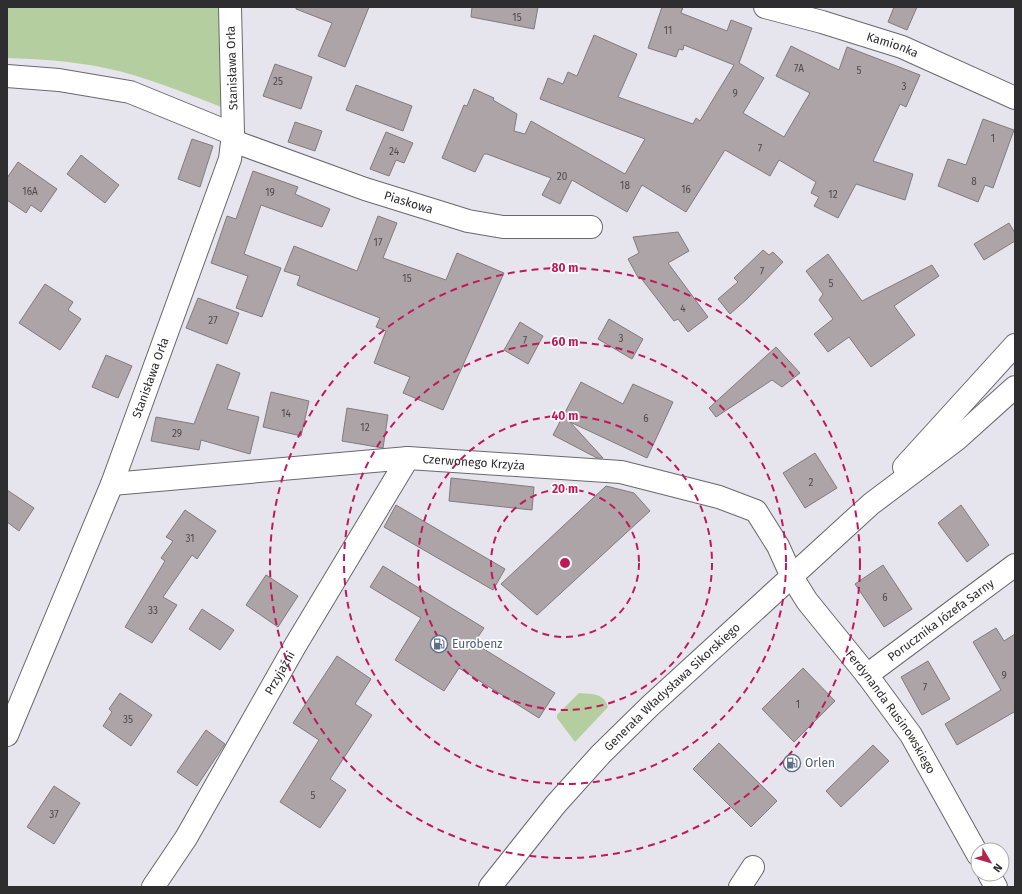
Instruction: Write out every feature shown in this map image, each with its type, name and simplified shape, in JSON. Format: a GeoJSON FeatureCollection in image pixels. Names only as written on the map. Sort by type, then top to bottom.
{"type":"FeatureCollection","features":[{"type":"Feature","properties":{"kind":"street","name":"Stanisława Orła"},"geometry":{"type":"LineString","coordinates":[[7,735],[112,484],[230,159],[233,137],[230,7]]}},
{"type":"Feature","properties":{"kind":"street","name":"Kamionka"},"geometry":{"type":"LineString","coordinates":[[765,7],[822,22],[902,47],[1015,98]]}},
{"type":"Feature","properties":{"kind":"street","name":"Piaskowa"},"geometry":{"type":"LineString","coordinates":[[7,76],[59,80],[130,92],[233,137],[365,189],[473,222],[503,227],[591,227]]}},
{"type":"Feature","properties":{"kind":"street","name":"Generała Władysława Sikorskiego"},"geometry":{"type":"LineString","coordinates":[[490,887],[556,804],[601,754],[650,706],[871,504],[1015,345]]}},
{"type":"Feature","properties":{"kind":"street","name":"Generała Władysława Sikorskiego"},"geometry":{"type":"LineString","coordinates":[[871,504],[956,440],[1015,387]]}},
{"type":"Feature","properties":{"kind":"street","name":"Czerwonego Krzyża"},"geometry":{"type":"LineString","coordinates":[[112,484],[408,458],[621,472],[719,497],[756,511],[778,546],[792,577]]}},
{"type":"Feature","properties":{"kind":"street","name":"Przyjaźni"},"geometry":{"type":"LineString","coordinates":[[153,887],[186,838],[295,646],[408,458]]}},
{"type":"Feature","properties":{"kind":"street","name":"Porucznika Józefa Sarny"},"geometry":{"type":"LineString","coordinates":[[867,675],[1013,573]]}},
{"type":"Feature","properties":{"kind":"street","name":"Ferdynanda Rusinowskiego"},"geometry":{"type":"LineString","coordinates":[[792,577],[812,607],[867,675],[911,735],[971,842]]}},
{"type":"Feature","properties":{"kind":"street"},"geometry":{"type":"LineString","coordinates":[[740,887],[753,867]]}},
{"type":"Feature","properties":{"kind":"green space"},"geometry":{"type":"Polygon","coordinates":[[[7,7],[219,7],[221,107],[178,90],[120,71],[56,61],[7,58],[7,7]]]}},
{"type":"Feature","properties":{"kind":"green space"},"geometry":{"type":"Polygon","coordinates":[[[579,693],[597,695],[604,699],[608,707],[575,742],[557,718],[557,715],[579,693]]]}},
{"type":"Feature","properties":{"kind":"building"},"geometry":{"type":"Polygon","coordinates":[[[296,7],[369,7],[345,67],[318,56],[332,23],[296,9],[296,7]]]}},
{"type":"Feature","properties":{"kind":"building"},"geometry":{"type":"Polygon","coordinates":[[[472,7],[538,7],[534,29],[471,17],[472,7]]]}},
{"type":"Feature","properties":{"kind":"building"},"geometry":{"type":"Polygon","coordinates":[[[662,7],[683,7],[681,13],[727,31],[731,20],[752,28],[739,63],[764,78],[743,113],[784,137],[810,93],[776,76],[791,46],[839,70],[847,47],[920,75],[906,107],[900,104],[873,161],[913,174],[905,200],[856,184],[838,218],[814,206],[819,197],[811,193],[816,182],[779,160],[770,176],[725,150],[686,212],[642,185],[627,212],[572,180],[560,204],[542,195],[551,178],[487,154],[484,154],[475,172],[442,158],[464,105],[467,106],[474,89],[494,98],[493,100],[517,114],[514,131],[525,134],[531,121],[625,174],[645,139],[540,99],[548,78],[563,84],[568,72],[577,76],[594,35],[637,54],[618,97],[693,124],[696,118],[700,121],[734,65],[684,45],[683,50],[679,49],[676,57],[648,48],[662,7]]]}},
{"type":"Feature","properties":{"kind":"building"},"geometry":{"type":"Polygon","coordinates":[[[894,7],[917,7],[907,30],[888,22],[894,7]]]}},
{"type":"Feature","properties":{"kind":"building"},"geometry":{"type":"Polygon","coordinates":[[[275,64],[312,77],[301,109],[263,96],[275,64]]]}},
{"type":"Feature","properties":{"kind":"building"},"geometry":{"type":"Polygon","coordinates":[[[356,85],[412,106],[403,131],[346,110],[356,85]]]}},
{"type":"Feature","properties":{"kind":"building"},"geometry":{"type":"Polygon","coordinates":[[[983,119],[1014,130],[993,188],[985,185],[978,202],[938,186],[948,159],[966,165],[983,119]]]}},
{"type":"Feature","properties":{"kind":"building"},"geometry":{"type":"Polygon","coordinates":[[[295,122],[322,131],[315,151],[288,142],[295,122]]]}},
{"type":"Feature","properties":{"kind":"building"},"geometry":{"type":"Polygon","coordinates":[[[386,132],[413,143],[404,163],[396,160],[389,176],[370,169],[386,132]]]}},
{"type":"Feature","properties":{"kind":"building"},"geometry":{"type":"Polygon","coordinates":[[[192,139],[213,146],[200,187],[178,179],[192,139]]]}},
{"type":"Feature","properties":{"kind":"building"},"geometry":{"type":"Polygon","coordinates":[[[81,155],[119,185],[105,203],[67,174],[81,155]]]}},
{"type":"Feature","properties":{"kind":"building"},"geometry":{"type":"Polygon","coordinates":[[[18,162],[57,189],[41,212],[31,205],[26,213],[7,200],[7,178],[18,162]]]}},
{"type":"Feature","properties":{"kind":"building"},"geometry":{"type":"Polygon","coordinates":[[[253,171],[298,187],[295,194],[330,209],[322,227],[261,205],[244,254],[281,268],[262,317],[236,308],[248,276],[211,263],[227,216],[236,219],[253,171]]]}},
{"type":"Feature","properties":{"kind":"building"},"geometry":{"type":"Polygon","coordinates":[[[378,216],[397,223],[383,258],[446,280],[457,253],[504,273],[443,410],[403,393],[410,377],[374,363],[386,331],[376,327],[380,318],[297,285],[300,276],[284,271],[294,246],[357,271],[378,216]]]}},
{"type":"Feature","properties":{"kind":"building"},"geometry":{"type":"Polygon","coordinates":[[[1009,223],[1015,233],[1015,241],[984,260],[974,244],[1009,223]]]}},
{"type":"Feature","properties":{"kind":"building"},"geometry":{"type":"Polygon","coordinates":[[[678,232],[689,251],[668,263],[708,317],[688,332],[678,319],[674,321],[641,278],[639,279],[628,259],[639,253],[633,237],[678,232]]]}},
{"type":"Feature","properties":{"kind":"building"},"geometry":{"type":"Polygon","coordinates":[[[763,250],[769,255],[773,252],[783,262],[730,314],[718,299],[738,282],[734,278],[763,250]]]}},
{"type":"Feature","properties":{"kind":"building"},"geometry":{"type":"Polygon","coordinates":[[[828,254],[862,301],[932,265],[939,276],[894,306],[915,335],[871,367],[849,337],[828,352],[814,334],[833,319],[819,300],[823,294],[806,271],[828,254]]]}},
{"type":"Feature","properties":{"kind":"building"},"geometry":{"type":"Polygon","coordinates":[[[45,284],[73,302],[68,310],[81,319],[60,350],[19,323],[45,284]]]}},
{"type":"Feature","properties":{"kind":"building"},"geometry":{"type":"Polygon","coordinates":[[[198,298],[239,313],[227,344],[186,328],[198,298]]]}},
{"type":"Feature","properties":{"kind":"building"},"geometry":{"type":"Polygon","coordinates":[[[609,319],[643,339],[632,359],[598,339],[609,319]]]}},
{"type":"Feature","properties":{"kind":"building"},"geometry":{"type":"Polygon","coordinates":[[[520,322],[543,336],[528,364],[504,350],[520,322]]]}},
{"type":"Feature","properties":{"kind":"building"},"geometry":{"type":"Polygon","coordinates":[[[776,347],[800,373],[782,387],[772,380],[716,417],[709,408],[776,347]]]}},
{"type":"Feature","properties":{"kind":"building"},"geometry":{"type":"Polygon","coordinates":[[[106,355],[132,366],[118,398],[92,387],[106,355]]]}},
{"type":"Feature","properties":{"kind":"building"},"geometry":{"type":"Polygon","coordinates":[[[217,364],[240,373],[227,409],[259,417],[250,454],[201,440],[199,450],[151,441],[156,417],[194,424],[217,364]]]}},
{"type":"Feature","properties":{"kind":"building"},"geometry":{"type":"Polygon","coordinates":[[[581,382],[623,404],[633,384],[673,402],[647,458],[570,422],[603,458],[597,458],[553,435],[581,382]]]}},
{"type":"Feature","properties":{"kind":"building"},"geometry":{"type":"Polygon","coordinates":[[[271,392],[309,401],[301,436],[263,427],[271,392]]]}},
{"type":"Feature","properties":{"kind":"building"},"geometry":{"type":"Polygon","coordinates":[[[347,408],[388,415],[383,448],[342,441],[347,408]]]}},
{"type":"Feature","properties":{"kind":"building"},"geometry":{"type":"Polygon","coordinates":[[[815,453],[837,488],[805,508],[783,473],[815,453]]]}},
{"type":"Feature","properties":{"kind":"building"},"geometry":{"type":"Polygon","coordinates":[[[451,478],[534,487],[532,510],[449,501],[451,478]]]}},
{"type":"Feature","properties":{"kind":"building"},"geometry":{"type":"Polygon","coordinates":[[[606,486],[634,493],[650,511],[537,615],[501,584],[606,486]]]}},
{"type":"Feature","properties":{"kind":"building"},"geometry":{"type":"Polygon","coordinates":[[[7,490],[34,508],[19,531],[7,522],[7,490]]]}},
{"type":"Feature","properties":{"kind":"building"},"geometry":{"type":"Polygon","coordinates":[[[396,505],[505,569],[493,590],[384,527],[396,505]]]}},
{"type":"Feature","properties":{"kind":"building"},"geometry":{"type":"Polygon","coordinates":[[[961,505],[989,545],[967,562],[938,523],[961,505]]]}},
{"type":"Feature","properties":{"kind":"building"},"geometry":{"type":"Polygon","coordinates":[[[185,510],[216,531],[197,559],[192,555],[163,597],[177,605],[152,643],[125,627],[165,561],[161,558],[173,541],[166,537],[185,510]]]}},
{"type":"Feature","properties":{"kind":"building"},"geometry":{"type":"Polygon","coordinates":[[[883,565],[912,609],[884,627],[855,584],[883,565]]]}},
{"type":"Feature","properties":{"kind":"building"},"geometry":{"type":"Polygon","coordinates":[[[383,566],[484,628],[474,643],[555,693],[539,718],[459,668],[444,691],[395,660],[421,618],[370,587],[383,566]]]}},
{"type":"Feature","properties":{"kind":"building"},"geometry":{"type":"Polygon","coordinates":[[[266,575],[298,596],[278,627],[246,605],[266,575]]]}},
{"type":"Feature","properties":{"kind":"building"},"geometry":{"type":"Polygon","coordinates":[[[202,609],[234,630],[220,650],[189,629],[202,609]]]}},
{"type":"Feature","properties":{"kind":"building"},"geometry":{"type":"Polygon","coordinates":[[[996,628],[1004,641],[1015,634],[1015,714],[1014,712],[957,745],[945,724],[1001,690],[973,642],[996,628]]]}},
{"type":"Feature","properties":{"kind":"building"},"geometry":{"type":"Polygon","coordinates":[[[337,656],[371,679],[355,704],[372,715],[330,779],[346,790],[320,828],[280,802],[319,740],[293,723],[337,656]]]}},
{"type":"Feature","properties":{"kind":"building"},"geometry":{"type":"Polygon","coordinates":[[[928,661],[950,699],[922,715],[901,677],[928,661]]]}},
{"type":"Feature","properties":{"kind":"building"},"geometry":{"type":"Polygon","coordinates":[[[803,668],[835,701],[794,742],[762,709],[803,668]]]}},
{"type":"Feature","properties":{"kind":"building"},"geometry":{"type":"Polygon","coordinates":[[[120,693],[152,715],[131,746],[103,726],[112,712],[109,709],[120,693]]]}},
{"type":"Feature","properties":{"kind":"building"},"geometry":{"type":"Polygon","coordinates":[[[206,730],[225,744],[197,786],[177,772],[206,730]]]}},
{"type":"Feature","properties":{"kind":"building"},"geometry":{"type":"Polygon","coordinates":[[[719,743],[777,801],[751,827],[693,769],[719,743]]]}},
{"type":"Feature","properties":{"kind":"building"},"geometry":{"type":"Polygon","coordinates":[[[873,745],[889,761],[841,807],[826,791],[873,745]]]}},
{"type":"Feature","properties":{"kind":"building"},"geometry":{"type":"Polygon","coordinates":[[[54,786],[80,803],[54,844],[27,827],[54,786]]]}},
{"type":"Feature","properties":{"kind":"place","name":"Eurobenz"},"geometry":{"type":"Point","coordinates":[439,644]}},
{"type":"Feature","properties":{"kind":"place","name":"Orlen"},"geometry":{"type":"Point","coordinates":[792,763]}}]}
